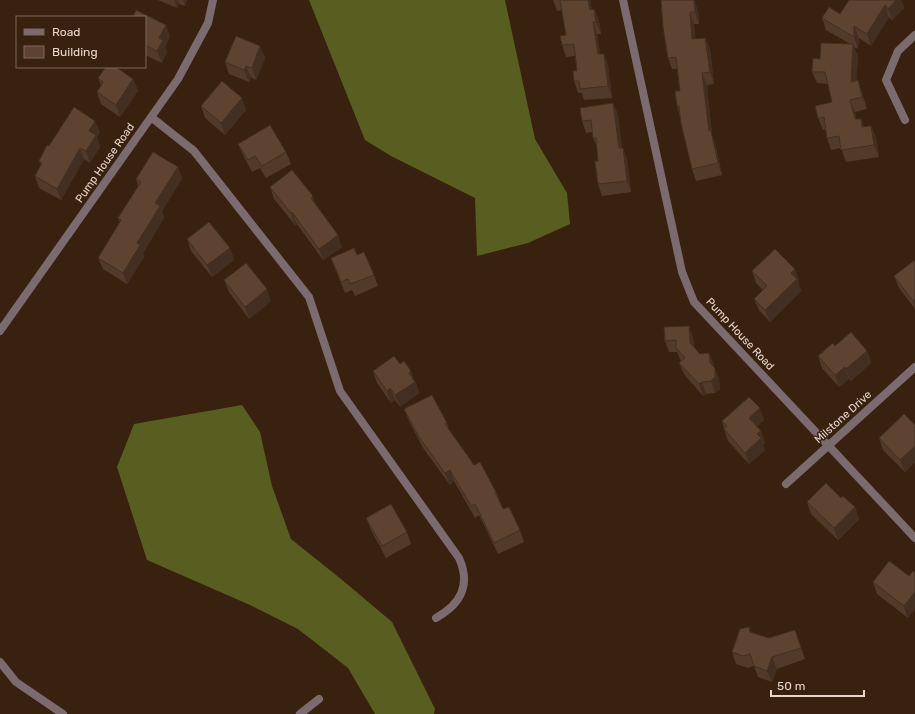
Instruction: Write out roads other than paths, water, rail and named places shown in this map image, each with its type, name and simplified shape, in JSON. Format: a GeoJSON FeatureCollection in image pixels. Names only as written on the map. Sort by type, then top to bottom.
{"type":"FeatureCollection","features":[{"type":"Feature","properties":{"kind":"street","name":"Pump House Road"},"geometry":{"type":"LineString","coordinates":[[0,330],[178,79],[208,23],[213,0]]}},
{"type":"Feature","properties":{"kind":"street","name":"Pump House Road"},"geometry":{"type":"LineString","coordinates":[[623,0],[682,272],[694,302],[915,538]]}},
{"type":"Feature","properties":{"kind":"street"},"geometry":{"type":"LineString","coordinates":[[905,120],[886,80],[898,51],[915,35]]}},
{"type":"Feature","properties":{"kind":"street"},"geometry":{"type":"LineString","coordinates":[[151,117],[194,151],[309,297],[340,391],[459,558],[464,568],[464,582],[461,594],[454,605],[436,618]]}},
{"type":"Feature","properties":{"kind":"street","name":"Milstone Drive"},"geometry":{"type":"LineString","coordinates":[[786,484],[915,367]]}},
{"type":"Feature","properties":{"kind":"street"},"geometry":{"type":"LineString","coordinates":[[0,662],[16,682],[63,714]]}},
{"type":"Feature","properties":{"kind":"street"},"geometry":{"type":"LineString","coordinates":[[300,714],[319,699]]}}]}
